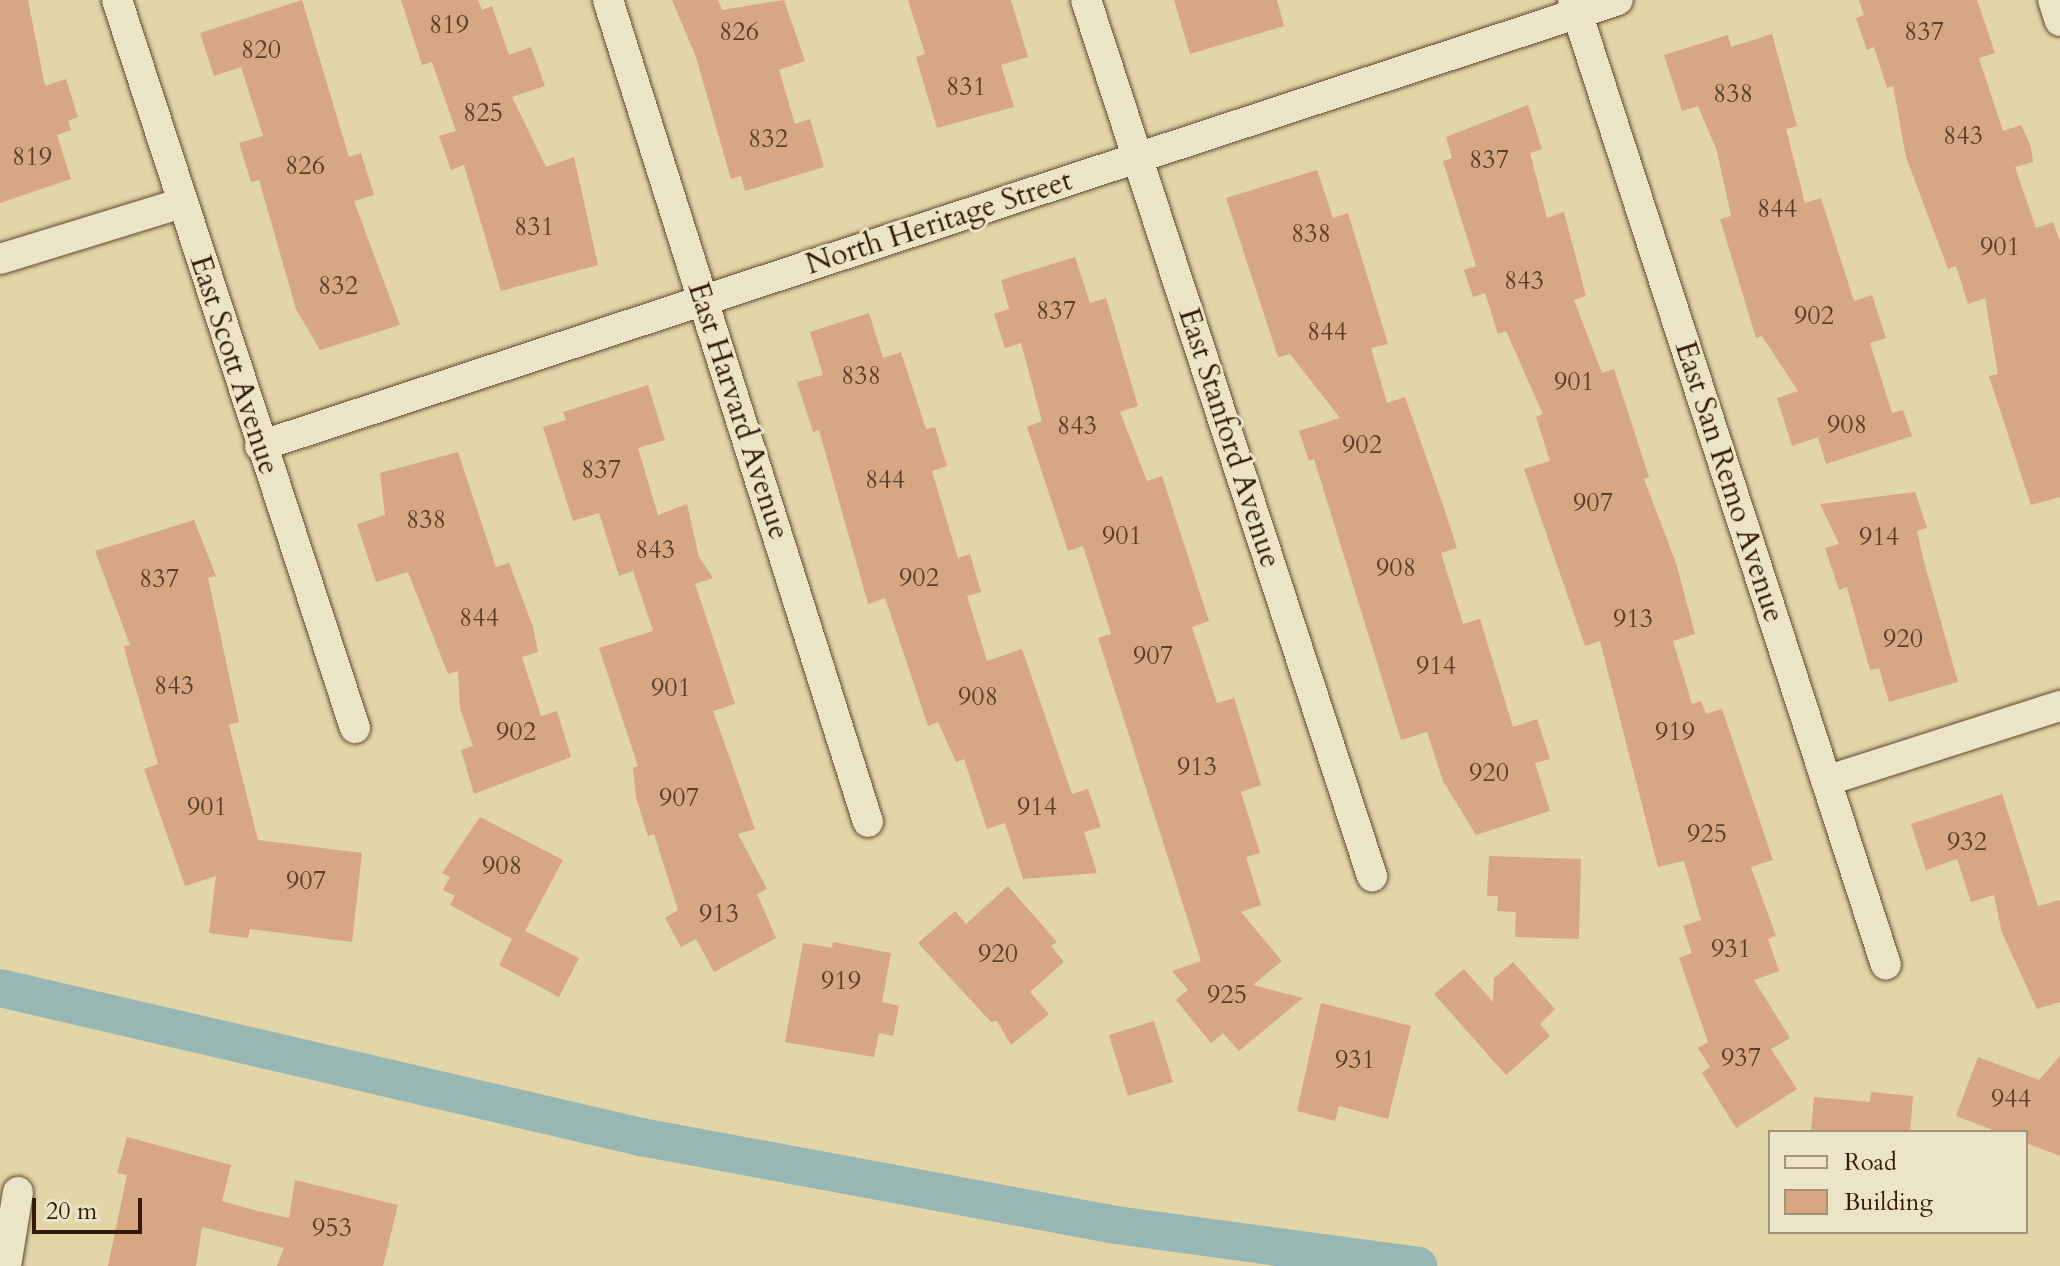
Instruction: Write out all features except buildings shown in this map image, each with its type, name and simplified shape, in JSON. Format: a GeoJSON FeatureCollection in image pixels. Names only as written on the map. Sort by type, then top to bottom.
{"type":"FeatureCollection","features":[{"type":"Feature","properties":{"kind":"street","name":"East Scott Avenue"},"geometry":{"type":"LineString","coordinates":[[117,0],[260,446],[355,728]]}},
{"type":"Feature","properties":{"kind":"street","name":"East Harvard Avenue"},"geometry":{"type":"LineString","coordinates":[[608,0],[868,822]]}},
{"type":"Feature","properties":{"kind":"street","name":"East Stanford Avenue"},"geometry":{"type":"LineString","coordinates":[[1086,0],[1372,876]]}},
{"type":"Feature","properties":{"kind":"street","name":"North Heritage Street"},"geometry":{"type":"LineString","coordinates":[[260,446],[1138,158],[1576,7],[1618,0]]}},
{"type":"Feature","properties":{"kind":"street"},"geometry":{"type":"LineString","coordinates":[[2053,0],[2060,21]]}},
{"type":"Feature","properties":{"kind":"street","name":"East San Remo Avenue"},"geometry":{"type":"LineString","coordinates":[[1576,7],[1886,965]]}},
{"type":"Feature","properties":{"kind":"street"},"geometry":{"type":"LineString","coordinates":[[0,259],[182,203]]}},
{"type":"Feature","properties":{"kind":"street"},"geometry":{"type":"LineString","coordinates":[[1826,781],[2060,706]]}},
{"type":"Feature","properties":{"kind":"street"},"geometry":{"type":"LineString","coordinates":[[6,1266],[18,1192]]}},
{"type":"Feature","properties":{"kind":"waterway"},"geometry":{"type":"LineString","coordinates":[[0,988],[641,1137],[1116,1225],[1418,1266]]}}]}
